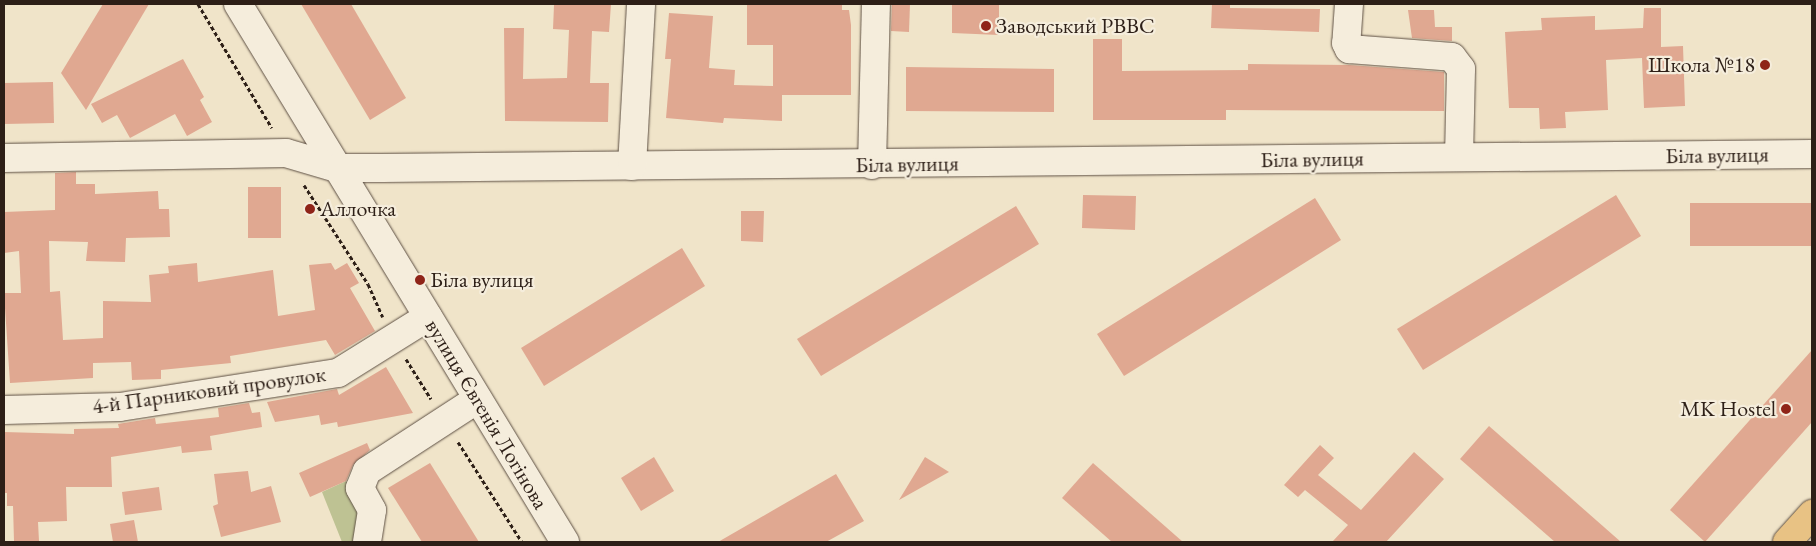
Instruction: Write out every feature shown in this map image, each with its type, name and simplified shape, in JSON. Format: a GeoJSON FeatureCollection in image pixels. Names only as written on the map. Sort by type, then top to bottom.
{"type":"FeatureCollection","features":[{"type":"Feature","properties":{"kind":"main road"},"geometry":{"type":"LineString","coordinates":[[1787,542],[1812,514]]}},
{"type":"Feature","properties":{"kind":"street","name":"вулиця Євгенія Логінова"},"geometry":{"type":"LineString","coordinates":[[238,4],[565,542]]}},
{"type":"Feature","properties":{"kind":"street"},"geometry":{"type":"LineString","coordinates":[[632,166],[641,4]]}},
{"type":"Feature","properties":{"kind":"street"},"geometry":{"type":"LineString","coordinates":[[872,165],[876,4]]}},
{"type":"Feature","properties":{"kind":"street"},"geometry":{"type":"LineString","coordinates":[[1350,4],[1346,43],[1349,49],[1452,57],[1461,69],[1459,157]]}},
{"type":"Feature","properties":{"kind":"street","name":"Біла вулиця"},"geometry":{"type":"LineString","coordinates":[[4,158],[286,153],[337,168],[872,165],[1812,154]]}},
{"type":"Feature","properties":{"kind":"street","name":"4-й Парниковий провулок"},"geometry":{"type":"LineString","coordinates":[[4,410],[120,407],[338,373],[428,317]]}},
{"type":"Feature","properties":{"kind":"street"},"geometry":{"type":"LineString","coordinates":[[367,542],[372,510],[360,488],[367,471],[478,399]]}},
{"type":"Feature","properties":{"kind":"path"},"geometry":{"type":"LineString","coordinates":[[198,4],[274,131]]}},
{"type":"Feature","properties":{"kind":"green space"},"geometry":{"type":"Polygon","coordinates":[[[346,481],[365,515],[358,542],[342,542],[322,492],[346,481]]]}},
{"type":"Feature","properties":{"kind":"building"},"geometry":{"type":"Polygon","coordinates":[[[103,4],[149,4],[86,110],[61,73],[103,4]]]}},
{"type":"Feature","properties":{"kind":"building"},"geometry":{"type":"Polygon","coordinates":[[[301,4],[351,4],[406,98],[370,120],[301,4]]]}},
{"type":"Feature","properties":{"kind":"building"},"geometry":{"type":"Polygon","coordinates":[[[611,4],[609,32],[592,31],[590,83],[609,83],[608,122],[505,121],[504,28],[524,28],[523,79],[567,78],[569,30],[553,29],[554,5],[611,4]]]}},
{"type":"Feature","properties":{"kind":"building"},"geometry":{"type":"Polygon","coordinates":[[[747,4],[842,4],[842,10],[849,10],[851,25],[851,95],[782,95],[782,121],[724,118],[723,123],[666,118],[671,59],[665,59],[669,13],[713,16],[709,68],[735,70],[734,85],[773,86],[773,45],[747,45],[747,4]]]}},
{"type":"Feature","properties":{"kind":"building"},"geometry":{"type":"Polygon","coordinates":[[[892,4],[910,4],[909,32],[891,31],[892,4]]]}},
{"type":"Feature","properties":{"kind":"building"},"geometry":{"type":"Polygon","coordinates":[[[952,4],[999,4],[999,35],[952,33],[952,4]]]}},
{"type":"Feature","properties":{"kind":"building"},"geometry":{"type":"Polygon","coordinates":[[[1212,4],[1230,4],[1230,8],[1320,9],[1319,32],[1211,28],[1212,4]]]}},
{"type":"Feature","properties":{"kind":"building"},"geometry":{"type":"Polygon","coordinates":[[[1644,8],[1661,8],[1661,47],[1683,46],[1685,106],[1644,108],[1642,58],[1606,60],[1608,110],[1565,112],[1566,128],[1540,129],[1539,108],[1509,108],[1505,32],[1542,30],[1541,18],[1595,16],[1595,30],[1643,28],[1644,8]]]}},
{"type":"Feature","properties":{"kind":"building"},"geometry":{"type":"Polygon","coordinates":[[[1408,10],[1434,10],[1435,27],[1452,27],[1452,41],[1412,38],[1408,10]]]}},
{"type":"Feature","properties":{"kind":"building"},"geometry":{"type":"Polygon","coordinates":[[[1093,39],[1122,39],[1122,71],[1248,70],[1248,64],[1349,65],[1444,72],[1444,111],[1226,110],[1226,120],[1093,120],[1093,39]]]}},
{"type":"Feature","properties":{"kind":"building"},"geometry":{"type":"Polygon","coordinates":[[[183,59],[204,97],[200,100],[212,122],[187,136],[175,114],[130,138],[117,115],[102,123],[91,104],[183,59]]]}},
{"type":"Feature","properties":{"kind":"building"},"geometry":{"type":"Polygon","coordinates":[[[906,67],[1054,69],[1054,112],[906,111],[906,67]]]}},
{"type":"Feature","properties":{"kind":"building"},"geometry":{"type":"Polygon","coordinates":[[[53,82],[54,123],[4,124],[4,83],[53,82]]]}},
{"type":"Feature","properties":{"kind":"building"},"geometry":{"type":"Polygon","coordinates":[[[76,172],[76,184],[95,184],[95,194],[158,191],[159,209],[169,209],[170,237],[126,238],[125,262],[86,261],[88,242],[49,241],[50,292],[60,291],[63,340],[103,338],[103,301],[151,302],[149,275],[169,273],[168,266],[197,263],[198,282],[273,270],[278,316],[315,310],[309,265],[331,263],[335,270],[347,263],[359,283],[350,288],[375,331],[335,355],[326,340],[230,356],[231,363],[161,370],[161,379],[132,380],[131,362],[93,363],[93,378],[10,383],[4,293],[21,293],[19,251],[4,253],[4,212],[55,210],[55,173],[76,172]]]}},
{"type":"Feature","properties":{"kind":"building"},"geometry":{"type":"Polygon","coordinates":[[[248,187],[281,187],[281,238],[248,238],[248,187]]]}},
{"type":"Feature","properties":{"kind":"building"},"geometry":{"type":"Polygon","coordinates":[[[1083,195],[1136,196],[1135,230],[1082,228],[1083,195]]]}},
{"type":"Feature","properties":{"kind":"building"},"geometry":{"type":"Polygon","coordinates":[[[1616,195],[1641,236],[1423,370],[1397,329],[1616,195]]]}},
{"type":"Feature","properties":{"kind":"building"},"geometry":{"type":"Polygon","coordinates":[[[1315,198],[1341,240],[1124,376],[1097,334],[1315,198]]]}},
{"type":"Feature","properties":{"kind":"building"},"geometry":{"type":"Polygon","coordinates":[[[1690,203],[1812,203],[1812,246],[1690,246],[1690,203]]]}},
{"type":"Feature","properties":{"kind":"building"},"geometry":{"type":"Polygon","coordinates":[[[1016,206],[1039,244],[821,376],[797,339],[1016,206]]]}},
{"type":"Feature","properties":{"kind":"building"},"geometry":{"type":"Polygon","coordinates":[[[741,211],[764,211],[763,242],[741,241],[741,211]]]}},
{"type":"Feature","properties":{"kind":"building"},"geometry":{"type":"Polygon","coordinates":[[[682,248],[705,286],[544,386],[521,348],[682,248]]]}},
{"type":"Feature","properties":{"kind":"building"},"geometry":{"type":"Polygon","coordinates":[[[1812,350],[1812,422],[1705,542],[1670,510],[1812,350]]]}},
{"type":"Feature","properties":{"kind":"building"},"geometry":{"type":"Polygon","coordinates":[[[386,367],[413,413],[338,427],[337,422],[321,425],[319,415],[275,422],[267,402],[337,389],[339,395],[386,367]]]}},
{"type":"Feature","properties":{"kind":"building"},"geometry":{"type":"Polygon","coordinates":[[[249,403],[252,413],[260,412],[262,427],[210,436],[212,450],[182,453],[181,446],[111,457],[112,487],[66,487],[67,521],[38,522],[39,541],[14,541],[13,506],[7,506],[7,493],[4,493],[4,432],[74,434],[74,429],[119,428],[118,424],[155,418],[156,424],[219,417],[218,408],[249,403]]]}},
{"type":"Feature","properties":{"kind":"building"},"geometry":{"type":"Polygon","coordinates":[[[1489,426],[1621,542],[1555,542],[1460,459],[1489,426]]]}},
{"type":"Feature","properties":{"kind":"building"},"geometry":{"type":"Polygon","coordinates":[[[367,443],[370,450],[353,465],[346,481],[310,497],[299,473],[367,443]]]}},
{"type":"Feature","properties":{"kind":"building"},"geometry":{"type":"Polygon","coordinates":[[[1320,445],[1334,458],[1318,475],[1361,510],[1414,452],[1444,479],[1386,542],[1332,542],[1348,525],[1305,490],[1298,497],[1284,485],[1320,445]]]}},
{"type":"Feature","properties":{"kind":"building"},"geometry":{"type":"Polygon","coordinates":[[[654,457],[674,491],[641,511],[621,478],[654,457]]]}},
{"type":"Feature","properties":{"kind":"building"},"geometry":{"type":"Polygon","coordinates":[[[925,457],[949,472],[899,500],[925,457]]]}},
{"type":"Feature","properties":{"kind":"building"},"geometry":{"type":"Polygon","coordinates":[[[430,463],[479,542],[422,542],[388,488],[430,463]]]}},
{"type":"Feature","properties":{"kind":"building"},"geometry":{"type":"Polygon","coordinates":[[[1093,463],[1183,542],[1112,542],[1062,498],[1093,463]]]}},
{"type":"Feature","properties":{"kind":"building"},"geometry":{"type":"Polygon","coordinates":[[[248,471],[251,492],[271,486],[281,522],[221,537],[213,506],[218,504],[214,474],[248,471]]]}},
{"type":"Feature","properties":{"kind":"building"},"geometry":{"type":"Polygon","coordinates":[[[836,474],[864,521],[826,542],[718,542],[836,474]]]}},
{"type":"Feature","properties":{"kind":"building"},"geometry":{"type":"Polygon","coordinates":[[[159,487],[162,510],[125,515],[122,492],[159,487]]]}},
{"type":"Feature","properties":{"kind":"building"},"geometry":{"type":"Polygon","coordinates":[[[134,520],[138,542],[113,542],[110,524],[134,520]]]}},
{"type":"Feature","properties":{"kind":"place","name":"Заводський РВВС"},"geometry":{"type":"Point","coordinates":[986,26]}},
{"type":"Feature","properties":{"kind":"place","name":"Школа №18"},"geometry":{"type":"Point","coordinates":[1765,65]}},
{"type":"Feature","properties":{"kind":"place","name":"Аллочка"},"geometry":{"type":"Point","coordinates":[310,209]}},
{"type":"Feature","properties":{"kind":"place","name":"Біла вулиця"},"geometry":{"type":"Point","coordinates":[420,280]}},
{"type":"Feature","properties":{"kind":"place","name":"MK Hostel"},"geometry":{"type":"Point","coordinates":[1786,409]}}]}
